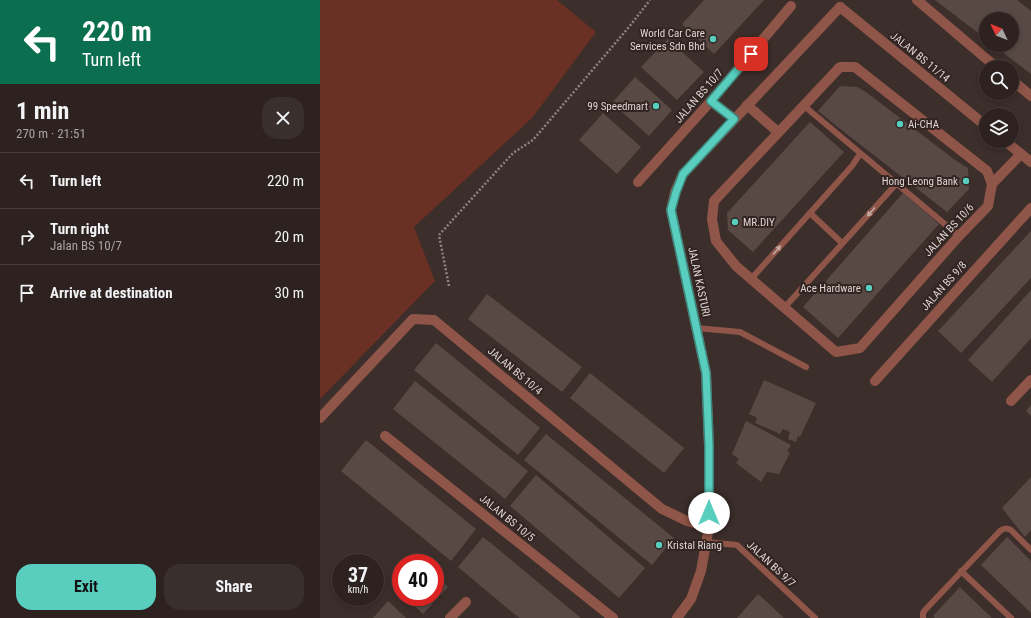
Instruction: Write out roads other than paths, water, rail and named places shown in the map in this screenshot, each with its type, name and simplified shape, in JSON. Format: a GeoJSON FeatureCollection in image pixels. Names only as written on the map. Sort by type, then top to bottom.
{"type":"FeatureCollection","features":[{"type":"Feature","properties":{"kind":"street"},"geometry":{"type":"LineString","coordinates":[[917,0],[988,60]]}},
{"type":"Feature","properties":{"kind":"street","name":"JALAN KASTURI"},"geometry":{"type":"LineString","coordinates":[[677,618],[691,599],[701,571],[709,527],[709,446],[706,373],[671,210],[683,174],[840,4]]}},
{"type":"Feature","properties":{"kind":"street","name":"JALAN BS 11/14"},"geometry":{"type":"LineString","coordinates":[[840,4],[979,120]]}},
{"type":"Feature","properties":{"kind":"street","name":"JALAN BS 10/7"},"geometry":{"type":"LineString","coordinates":[[638,182],[711,101],[792,6]]}},
{"type":"Feature","properties":{"kind":"street","name":"JALAN BS 10/6"},"geometry":{"type":"LineString","coordinates":[[840,67],[855,67],[986,171],[992,184],[988,206],[959,236],[860,348],[836,352],[736,266],[716,241],[712,219],[714,201],[778,132],[840,67]]}},
{"type":"Feature","properties":{"kind":"street"},"geometry":{"type":"LineString","coordinates":[[1019,86],[1031,96]]}},
{"type":"Feature","properties":{"kind":"street"},"geometry":{"type":"LineString","coordinates":[[711,101],[734,119]]}},
{"type":"Feature","properties":{"kind":"street"},"geometry":{"type":"LineString","coordinates":[[747,104],[778,132]]}},
{"type":"Feature","properties":{"kind":"street"},"geometry":{"type":"LineString","coordinates":[[1014,148],[1031,162]]}},
{"type":"Feature","properties":{"kind":"street"},"geometry":{"type":"LineString","coordinates":[[992,184],[1021,154]]}},
{"type":"Feature","properties":{"kind":"street","name":"JALAN BS 9/8"},"geometry":{"type":"LineString","coordinates":[[875,381],[1031,208]]}},
{"type":"Feature","properties":{"kind":"street","name":"JALAN BS 10/4"},"geometry":{"type":"LineString","coordinates":[[320,418],[413,320],[434,320],[662,509],[687,521],[709,527]]}},
{"type":"Feature","properties":{"kind":"street"},"geometry":{"type":"LineString","coordinates":[[1011,401],[1031,380]]}},
{"type":"Feature","properties":{"kind":"street","name":"JALAN BS 10/5"},"geometry":{"type":"LineString","coordinates":[[385,436],[614,618]]}},
{"type":"Feature","properties":{"kind":"street"},"geometry":{"type":"LineString","coordinates":[[450,618],[466,602]]}},
{"type":"Feature","properties":{"kind":"lane"},"geometry":{"type":"LineString","coordinates":[[803,105],[959,236]]}},
{"type":"Feature","properties":{"kind":"lane"},"geometry":{"type":"LineString","coordinates":[[751,279],[860,154]]}},
{"type":"Feature","properties":{"kind":"lane"},"geometry":{"type":"LineString","coordinates":[[785,307],[897,183]]}},
{"type":"Feature","properties":{"kind":"lane"},"geometry":{"type":"LineString","coordinates":[[810,213],[842,244]]}},
{"type":"Feature","properties":{"kind":"lane"},"geometry":{"type":"LineString","coordinates":[[696,328],[740,332],[806,367]]}},
{"type":"Feature","properties":{"kind":"lane"},"geometry":{"type":"LineString","coordinates":[[923,618],[923,613],[925,610],[1003,529],[1007,528],[1011,530],[1031,550]]}},
{"type":"Feature","properties":{"kind":"lane","name":"JALAN BS 9/7"},"geometry":{"type":"LineString","coordinates":[[706,542],[736,545],[815,618]]}},
{"type":"Feature","properties":{"kind":"lane"},"geometry":{"type":"LineString","coordinates":[[961,571],[1011,618]]}},
{"type":"Feature","properties":{"kind":"place","name":"World Car Care Services Sdn Bhd"},"geometry":{"type":"Point","coordinates":[713,39]}},
{"type":"Feature","properties":{"kind":"place","name":"99 Speedmart"},"geometry":{"type":"Point","coordinates":[656,106]}},
{"type":"Feature","properties":{"kind":"place","name":"Ai-CHA"},"geometry":{"type":"Point","coordinates":[900,124]}},
{"type":"Feature","properties":{"kind":"place","name":"Hong Leong Bank"},"geometry":{"type":"Point","coordinates":[966,181]}},
{"type":"Feature","properties":{"kind":"place","name":"MR.DIY"},"geometry":{"type":"Point","coordinates":[735,222]}},
{"type":"Feature","properties":{"kind":"place","name":"Ace Hardware"},"geometry":{"type":"Point","coordinates":[869,288]}},
{"type":"Feature","properties":{"kind":"place","name":"Kristal Riang"},"geometry":{"type":"Point","coordinates":[659,545]}}]}
